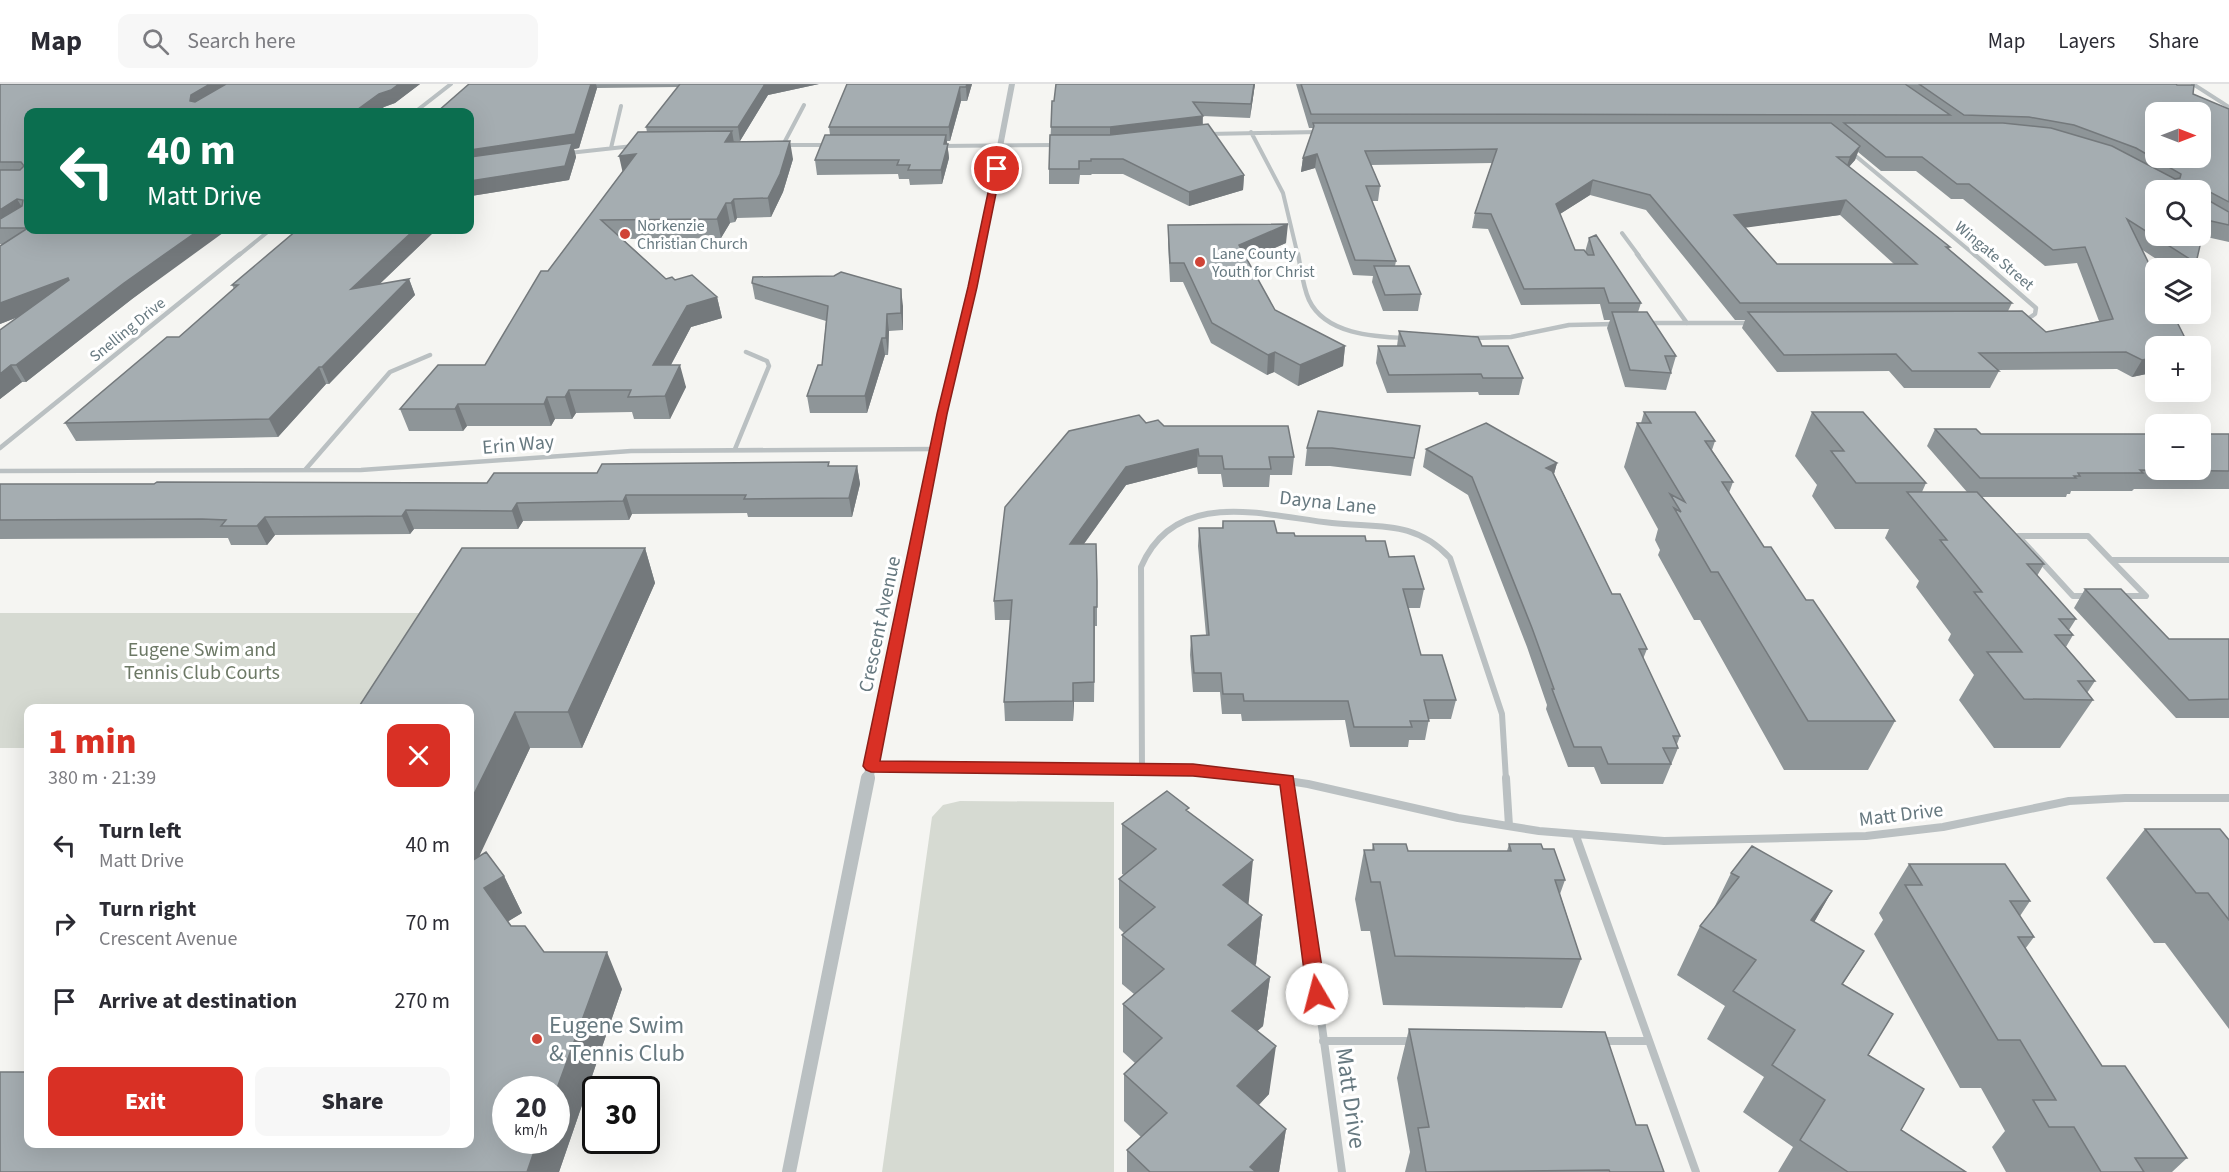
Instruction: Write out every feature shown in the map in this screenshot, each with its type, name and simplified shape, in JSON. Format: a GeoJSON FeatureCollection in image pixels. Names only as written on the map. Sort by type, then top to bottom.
{"type":"FeatureCollection","features":[{"type":"Feature","properties":{"kind":"street"},"geometry":{"type":"LineString","coordinates":[[420,108],[451,84]]}},
{"type":"Feature","properties":{"kind":"street","name":"Crescent Avenue"},"geometry":{"type":"LineString","coordinates":[[789,1172],[935,449],[989,211],[1012,84]]}},
{"type":"Feature","properties":{"kind":"street"},"geometry":{"type":"LineString","coordinates":[[2193,84],[2229,107]]}},
{"type":"Feature","properties":{"kind":"street"},"geometry":{"type":"LineString","coordinates":[[611,148],[621,105]]}},
{"type":"Feature","properties":{"kind":"street"},"geometry":{"type":"LineString","coordinates":[[804,105],[783,145],[829,145]]}},
{"type":"Feature","properties":{"kind":"street"},"geometry":{"type":"LineString","coordinates":[[1251,132],[1283,193],[1309,300],[1313,308],[1330,322],[1354,331],[1387,337],[1413,338]]}},
{"type":"Feature","properties":{"kind":"street"},"geometry":{"type":"LineString","coordinates":[[1199,135],[1322,132]]}},
{"type":"Feature","properties":{"kind":"street"},"geometry":{"type":"LineString","coordinates":[[932,146],[1066,145]]}},
{"type":"Feature","properties":{"kind":"street"},"geometry":{"type":"LineString","coordinates":[[563,154],[637,146]]}},
{"type":"Feature","properties":{"kind":"street","name":"Wingate Street"},"geometry":{"type":"LineString","coordinates":[[1846,148],[2030,301],[2036,308],[2035,314],[2031,319],[2014,323]]}},
{"type":"Feature","properties":{"kind":"street"},"geometry":{"type":"LineString","coordinates":[[1622,233],[1687,323]]}},
{"type":"Feature","properties":{"kind":"street","name":"Snelling Drive"},"geometry":{"type":"LineString","coordinates":[[0,448],[265,234]]}},
{"type":"Feature","properties":{"kind":"street"},"geometry":{"type":"LineString","coordinates":[[1641,323],[1758,323]]}},
{"type":"Feature","properties":{"kind":"street"},"geometry":{"type":"LineString","coordinates":[[1468,338],[1501,338],[1569,325],[1618,324]]}},
{"type":"Feature","properties":{"kind":"street"},"geometry":{"type":"LineString","coordinates":[[735,449],[769,366],[767,361],[746,352]]}},
{"type":"Feature","properties":{"kind":"street"},"geometry":{"type":"LineString","coordinates":[[305,470],[390,372],[430,355]]}},
{"type":"Feature","properties":{"kind":"street","name":"Erin Way"},"geometry":{"type":"LineString","coordinates":[[0,471],[402,468],[601,453],[735,449],[935,449]]}},
{"type":"Feature","properties":{"kind":"street","name":"Dayna Lane"},"geometry":{"type":"LineString","coordinates":[[1142,769],[1141,567],[1148,547],[1170,528],[1194,517],[1239,511],[1332,523],[1391,525],[1420,533],[1432,540],[1443,548],[1453,564],[1502,714],[1509,826]]}},
{"type":"Feature","properties":{"kind":"street"},"geometry":{"type":"LineString","coordinates":[[2094,596],[2073,596],[2018,536],[2088,536],[2146,596],[2115,596]]}},
{"type":"Feature","properties":{"kind":"street"},"geometry":{"type":"LineString","coordinates":[[2111,560],[2229,560]]}},
{"type":"Feature","properties":{"kind":"street","name":"Matt Drive"},"geometry":{"type":"LineString","coordinates":[[871,766],[1224,772],[1288,780],[1458,818],[1509,826],[1576,836],[1664,841],[1844,837],[1943,827],[2069,801],[2125,798],[2229,798]]}},
{"type":"Feature","properties":{"kind":"street","name":"Matt Drive"},"geometry":{"type":"LineString","coordinates":[[1288,780],[1342,1172]]}},
{"type":"Feature","properties":{"kind":"street"},"geometry":{"type":"LineString","coordinates":[[1576,836],[1696,1172]]}},
{"type":"Feature","properties":{"kind":"street"},"geometry":{"type":"LineString","coordinates":[[1323,1041],[1416,1041]]}},
{"type":"Feature","properties":{"kind":"street"},"geometry":{"type":"LineString","coordinates":[[1591,1041],[1649,1041]]}},
{"type":"Feature","properties":{"kind":"green space","name":"Eugene Swim and Tennis Club Courts"},"geometry":{"type":"Polygon","coordinates":[[[0,613],[434,613],[377,704],[24,704],[24,748],[0,748],[0,613]]]}},
{"type":"Feature","properties":{"kind":"green space"},"geometry":{"type":"Polygon","coordinates":[[[960,801],[1114,802],[1114,1172],[882,1172],[932,817],[943,805],[960,801]]]}},
{"type":"Feature","properties":{"kind":"building"},"geometry":{"type":"Polygon","coordinates":[[[0,84],[210,84],[191,95],[190,101],[195,102],[226,84],[399,84],[379,94],[360,108],[24,108],[24,166],[21,162],[0,162],[0,84]]]}},
{"type":"Feature","properties":{"kind":"building"},"geometry":{"type":"Polygon","coordinates":[[[469,84],[591,84],[575,134],[474,149],[474,108],[442,108],[469,84]]]}},
{"type":"Feature","properties":{"kind":"building"},"geometry":{"type":"Polygon","coordinates":[[[680,84],[765,84],[738,127],[646,127],[680,84]]]}},
{"type":"Feature","properties":{"kind":"building"},"geometry":{"type":"Polygon","coordinates":[[[847,84],[967,84],[966,87],[960,87],[949,127],[829,127],[847,84]]]}},
{"type":"Feature","properties":{"kind":"building"},"geometry":{"type":"Polygon","coordinates":[[[1056,84],[1254,84],[1251,104],[1193,102],[1203,116],[1110,127],[1051,127],[1052,101],[1054,101],[1056,84]]]}},
{"type":"Feature","properties":{"kind":"building"},"geometry":{"type":"Polygon","coordinates":[[[1301,84],[1905,84],[1950,115],[1311,114],[1301,84]]]}},
{"type":"Feature","properties":{"kind":"building"},"geometry":{"type":"Polygon","coordinates":[[[1919,84],[2194,85],[2193,94],[2229,109],[2229,202],[2211,193],[2211,180],[2145,180],[2145,230],[2127,219],[2146,258],[2145,324],[2178,324],[2184,336],[2145,336],[2145,359],[2142,360],[2126,352],[1979,353],[1999,371],[1912,371],[1896,354],[1784,355],[1748,312],[2022,311],[2046,332],[2113,319],[2085,247],[2053,250],[1969,184],[1957,184],[1922,157],[1886,157],[1844,123],[2003,123],[2051,128],[2112,146],[2145,163],[2145,168],[2154,168],[2175,179],[2180,178],[2181,174],[2171,168],[2211,168],[2211,102],[2145,102],[2145,153],[2074,125],[2029,117],[1964,115],[1919,84]]]}},
{"type":"Feature","properties":{"kind":"building"},"geometry":{"type":"Polygon","coordinates":[[[1313,123],[1831,123],[1860,146],[1850,157],[1837,157],[1950,247],[1946,247],[2012,303],[1740,303],[1650,195],[1593,180],[1556,204],[1575,250],[1584,250],[1588,255],[1594,255],[1589,238],[1596,235],[1641,303],[1609,303],[1604,288],[1524,289],[1491,214],[1475,213],[1497,149],[1365,151],[1380,186],[1366,186],[1396,261],[1355,260],[1317,154],[1303,158],[1313,123]],[[1846,200],[1734,215],[1777,264],[1917,264],[1846,200]]]}},
{"type":"Feature","properties":{"kind":"building"},"geometry":{"type":"Polygon","coordinates":[[[1208,124],[1244,175],[1189,192],[1123,159],[1091,159],[1091,161],[1079,161],[1079,169],[1049,169],[1050,135],[1110,135],[1208,124]]]}},
{"type":"Feature","properties":{"kind":"building"},"geometry":{"type":"Polygon","coordinates":[[[732,131],[725,142],[790,141],[780,174],[768,198],[734,199],[731,203],[726,203],[717,219],[601,220],[666,279],[672,277],[675,280],[692,275],[717,297],[687,306],[653,365],[680,365],[665,396],[628,397],[631,390],[569,390],[565,397],[547,397],[544,404],[458,404],[455,409],[400,409],[438,365],[485,365],[541,271],[548,271],[636,154],[619,156],[638,132],[732,131]]]}},
{"type":"Feature","properties":{"kind":"building"},"geometry":{"type":"Polygon","coordinates":[[[825,135],[946,135],[944,144],[948,144],[941,170],[908,170],[910,165],[897,165],[899,160],[815,160],[825,135]]]}},
{"type":"Feature","properties":{"kind":"building"},"geometry":{"type":"Polygon","coordinates":[[[572,143],[565,166],[474,180],[474,156],[572,143]]]}},
{"type":"Feature","properties":{"kind":"building"},"geometry":{"type":"Polygon","coordinates":[[[24,166],[24,228],[0,228],[0,219],[22,206],[23,200],[17,199],[0,210],[0,170],[20,170],[24,166]]]}},
{"type":"Feature","properties":{"kind":"building"},"geometry":{"type":"Polygon","coordinates":[[[2211,202],[2229,212],[2229,225],[2211,221],[2211,202]]]}},
{"type":"Feature","properties":{"kind":"building"},"geometry":{"type":"Polygon","coordinates":[[[1288,224],[1239,245],[1275,310],[1345,346],[1300,365],[1275,352],[1268,355],[1212,323],[1184,263],[1170,263],[1168,225],[1288,224]]]}},
{"type":"Feature","properties":{"kind":"building"},"geometry":{"type":"Polygon","coordinates":[[[24,231],[24,234],[193,234],[16,365],[11,365],[0,374],[0,330],[69,280],[68,278],[0,303],[0,246],[24,231]]]}},
{"type":"Feature","properties":{"kind":"building"},"geometry":{"type":"Polygon","coordinates":[[[292,234],[410,234],[351,289],[409,279],[269,419],[65,423],[167,337],[179,337],[238,285],[232,285],[292,234]]]}},
{"type":"Feature","properties":{"kind":"building"},"geometry":{"type":"Polygon","coordinates":[[[2169,246],[2200,246],[2197,258],[2188,258],[2169,246]]]}},
{"type":"Feature","properties":{"kind":"building"},"geometry":{"type":"Polygon","coordinates":[[[1374,266],[1409,266],[1421,294],[1385,295],[1374,266]]]}},
{"type":"Feature","properties":{"kind":"building"},"geometry":{"type":"Polygon","coordinates":[[[841,272],[901,289],[901,313],[887,314],[886,338],[882,338],[865,396],[807,396],[818,365],[822,365],[828,306],[752,283],[753,277],[834,276],[841,272]]]}},
{"type":"Feature","properties":{"kind":"building"},"geometry":{"type":"Polygon","coordinates":[[[1612,312],[1647,312],[1676,356],[1665,356],[1671,373],[1630,370],[1612,312]]]}},
{"type":"Feature","properties":{"kind":"building"},"geometry":{"type":"Polygon","coordinates":[[[1399,331],[1478,337],[1482,346],[1508,346],[1523,378],[1483,378],[1481,374],[1389,375],[1378,346],[1405,346],[1399,331]]]}},
{"type":"Feature","properties":{"kind":"building"},"geometry":{"type":"Polygon","coordinates":[[[1318,411],[1420,426],[1414,458],[1332,448],[1307,448],[1318,411]]]}},
{"type":"Feature","properties":{"kind":"building"},"geometry":{"type":"Polygon","coordinates":[[[1644,412],[1695,412],[1715,441],[1705,441],[1733,482],[1722,482],[1764,547],[1771,547],[1806,600],[1813,600],[1895,721],[1808,721],[1718,572],[1711,572],[1674,508],[1681,512],[1670,494],[1685,502],[1637,423],[1651,423],[1644,412]]]}},
{"type":"Feature","properties":{"kind":"building"},"geometry":{"type":"Polygon","coordinates":[[[1812,412],[1863,412],[1926,483],[1856,483],[1831,451],[1844,451],[1812,412]]]}},
{"type":"Feature","properties":{"kind":"building"},"geometry":{"type":"Polygon","coordinates":[[[1139,415],[1146,423],[1158,420],[1164,426],[1288,426],[1294,457],[1269,457],[1271,469],[1224,469],[1222,456],[1199,456],[1198,449],[1126,467],[1070,544],[1096,544],[1097,607],[1094,607],[1094,682],[1073,683],[1073,701],[1004,702],[1012,600],[994,601],[1005,507],[1069,431],[1139,415]]]}},
{"type":"Feature","properties":{"kind":"building"},"geometry":{"type":"Polygon","coordinates":[[[1486,423],[1557,463],[1546,468],[1552,471],[1612,594],[1620,594],[1647,649],[1639,649],[1680,736],[1673,736],[1678,748],[1663,748],[1671,764],[1608,764],[1601,747],[1574,747],[1532,628],[1472,477],[1426,449],[1486,423]]]}},
{"type":"Feature","properties":{"kind":"building"},"geometry":{"type":"Polygon","coordinates":[[[1935,429],[1976,429],[1981,434],[2145,434],[2145,470],[2140,470],[2143,473],[2078,473],[2080,476],[2074,476],[2076,478],[1980,478],[1935,429]]]}},
{"type":"Feature","properties":{"kind":"building"},"geometry":{"type":"Polygon","coordinates":[[[2211,434],[2229,434],[2229,471],[2211,471],[2211,434]]]}},
{"type":"Feature","properties":{"kind":"building"},"geometry":{"type":"Polygon","coordinates":[[[829,462],[828,466],[857,466],[849,498],[744,499],[746,495],[626,495],[623,501],[517,503],[512,511],[406,510],[402,516],[265,517],[257,526],[221,526],[226,520],[202,519],[0,520],[0,484],[487,483],[494,473],[597,473],[602,464],[829,462]]]}},
{"type":"Feature","properties":{"kind":"building"},"geometry":{"type":"Polygon","coordinates":[[[1907,492],[1977,492],[2044,564],[2027,564],[2076,619],[2059,619],[2073,635],[2055,635],[2095,681],[2078,681],[2093,700],[2024,699],[1987,652],[2022,652],[1974,592],[1982,592],[1940,540],[1947,540],[1907,492]]]}},
{"type":"Feature","properties":{"kind":"building"},"geometry":{"type":"Polygon","coordinates":[[[1223,521],[1274,521],[1277,533],[1294,533],[1295,536],[1365,536],[1366,541],[1385,541],[1389,557],[1414,556],[1424,589],[1403,589],[1421,655],[1442,655],[1456,700],[1424,700],[1429,721],[1410,721],[1412,727],[1354,727],[1348,701],[1244,701],[1243,694],[1223,694],[1221,673],[1194,673],[1191,636],[1209,635],[1199,528],[1223,528],[1223,521]]]}},
{"type":"Feature","properties":{"kind":"building"},"geometry":{"type":"Polygon","coordinates":[[[462,548],[645,548],[568,712],[515,712],[474,794],[474,704],[361,704],[462,548]]]}},
{"type":"Feature","properties":{"kind":"building"},"geometry":{"type":"Polygon","coordinates":[[[2085,589],[2121,589],[2169,639],[2229,639],[2229,699],[2189,700],[2085,589]]]}},
{"type":"Feature","properties":{"kind":"building"},"geometry":{"type":"Polygon","coordinates":[[[1167,791],[1189,808],[1186,810],[1253,860],[1223,885],[1262,915],[1228,945],[1270,977],[1232,1011],[1276,1046],[1237,1086],[1286,1129],[1250,1167],[1256,1172],[1150,1172],[1127,1150],[1167,1113],[1124,1074],[1162,1038],[1123,1004],[1164,969],[1122,935],[1155,907],[1119,879],[1156,849],[1122,824],[1167,791]]]}},
{"type":"Feature","properties":{"kind":"building"},"geometry":{"type":"Polygon","coordinates":[[[2145,829],[2220,829],[2229,840],[2229,920],[2208,893],[2196,893],[2145,829]]]}},
{"type":"Feature","properties":{"kind":"building"},"geometry":{"type":"Polygon","coordinates":[[[1373,844],[1406,844],[1408,851],[1511,851],[1509,844],[1541,844],[1543,849],[1554,849],[1565,880],[1555,880],[1581,959],[1395,956],[1380,882],[1371,882],[1364,850],[1374,850],[1373,844]]]}},
{"type":"Feature","properties":{"kind":"building"},"geometry":{"type":"Polygon","coordinates":[[[1752,846],[1832,891],[1811,920],[1864,951],[1842,984],[1893,1014],[1868,1055],[1924,1089],[1901,1130],[1966,1172],[1848,1172],[1800,1140],[1825,1100],[1772,1065],[1795,1030],[1733,991],[1756,960],[1700,926],[1739,877],[1731,873],[1752,846]]]}},
{"type":"Feature","properties":{"kind":"building","name":"Eugene Swim & Tennis Club"},"geometry":{"type":"Polygon","coordinates":[[[486,852],[504,876],[484,888],[511,926],[525,926],[544,952],[607,952],[562,1076],[492,1076],[492,1154],[533,1154],[527,1172],[0,1172],[0,1072],[24,1072],[24,1148],[474,1148],[474,860],[486,852]]]}},
{"type":"Feature","properties":{"kind":"building"},"geometry":{"type":"Polygon","coordinates":[[[1909,864],[2005,864],[2030,901],[2010,901],[2034,937],[2018,937],[2102,1066],[2125,1066],[2187,1158],[2135,1158],[2144,1172],[2101,1172],[2074,1127],[2049,1127],[2033,1100],[2056,1100],[2020,1040],[1998,1040],[1905,885],[1922,885],[1909,864]]]}},
{"type":"Feature","properties":{"kind":"building"},"geometry":{"type":"Polygon","coordinates":[[[1409,1029],[1605,1032],[1636,1125],[1647,1125],[1664,1172],[1610,1172],[1609,1170],[1426,1172],[1418,1128],[1429,1127],[1409,1029]]]}},
{"type":"Feature","properties":{"kind":"place","name":"Norkenzie Christian Church"},"geometry":{"type":"Point","coordinates":[625,234]}},
{"type":"Feature","properties":{"kind":"place","name":"Lane County Youth for Christ"},"geometry":{"type":"Point","coordinates":[1200,262]}},
{"type":"Feature","properties":{"kind":"place","name":"Eugene Swim & Tennis Club"},"geometry":{"type":"Point","coordinates":[537,1039]}},
{"type":"Feature","properties":{"kind":"route"},"geometry":{"type":"LineString","coordinates":[[997,169],[942,414],[871,766],[1193,770],[1288,780],[1317,994]]}}]}
